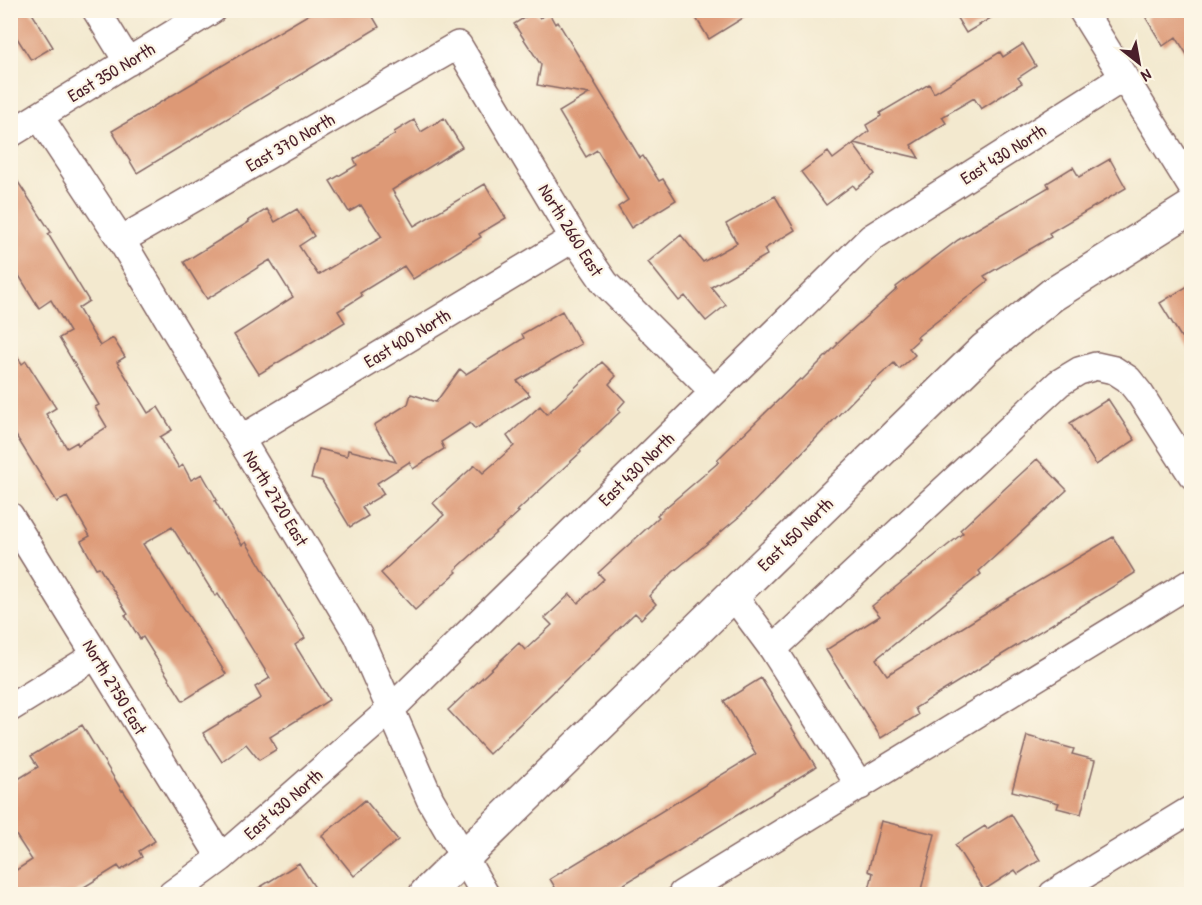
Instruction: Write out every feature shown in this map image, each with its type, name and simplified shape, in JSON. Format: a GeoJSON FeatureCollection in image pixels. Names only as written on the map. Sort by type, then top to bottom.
{"type":"FeatureCollection","features":[{"type":"Feature","properties":{"kind":"street"},"geometry":{"type":"LineString","coordinates":[[96,10],[128,62]]}},
{"type":"Feature","properties":{"kind":"street","name":"East 350 North"},"geometry":{"type":"LineString","coordinates":[[10,134],[212,10]]}},
{"type":"Feature","properties":{"kind":"street"},"geometry":{"type":"LineString","coordinates":[[1082,10],[1191,187]]}},
{"type":"Feature","properties":{"kind":"street","name":"North 2660 East"},"geometry":{"type":"LineString","coordinates":[[458,45],[574,238],[605,283],[714,392]]}},
{"type":"Feature","properties":{"kind":"street","name":"East 370 North"},"geometry":{"type":"LineString","coordinates":[[121,240],[458,45]]}},
{"type":"Feature","properties":{"kind":"street","name":"East 430 North"},"geometry":{"type":"LineString","coordinates":[[172,894],[221,858],[391,709],[871,238],[1124,77]]}},
{"type":"Feature","properties":{"kind":"street","name":"North 2720 East"},"geometry":{"type":"LineString","coordinates":[[39,116],[121,240],[358,635],[430,799],[485,894]]}},
{"type":"Feature","properties":{"kind":"street","name":"East 450 North"},"geometry":{"type":"LineString","coordinates":[[426,894],[985,349],[1052,295],[1191,207]]}},
{"type":"Feature","properties":{"kind":"street","name":"East 400 North"},"geometry":{"type":"LineString","coordinates":[[241,439],[574,238]]}},
{"type":"Feature","properties":{"kind":"street"},"geometry":{"type":"LineString","coordinates":[[773,649],[1059,383],[1078,371],[1096,366],[1114,370],[1128,379],[1140,394],[1191,475]]}},
{"type":"Feature","properties":{"kind":"street","name":"North 2750 East"},"geometry":{"type":"LineString","coordinates":[[10,516],[221,858]]}},
{"type":"Feature","properties":{"kind":"street"},"geometry":{"type":"LineString","coordinates":[[682,894],[1191,582]]}},
{"type":"Feature","properties":{"kind":"street"},"geometry":{"type":"LineString","coordinates":[[733,595],[773,649],[860,786]]}},
{"type":"Feature","properties":{"kind":"street"},"geometry":{"type":"LineString","coordinates":[[10,708],[96,655]]}},
{"type":"Feature","properties":{"kind":"street"},"geometry":{"type":"LineString","coordinates":[[1053,894],[1191,809]]}},
{"type":"Feature","properties":{"kind":"building"},"geometry":{"type":"Polygon","coordinates":[[[10,10],[30,10],[53,47],[31,60],[10,27],[10,10]]]}},
{"type":"Feature","properties":{"kind":"building"},"geometry":{"type":"Polygon","coordinates":[[[316,10],[369,10],[379,27],[137,173],[112,131],[316,10]]]}},
{"type":"Feature","properties":{"kind":"building"},"geometry":{"type":"Polygon","coordinates":[[[691,10],[756,10],[709,39],[691,10]]]}},
{"type":"Feature","properties":{"kind":"building"},"geometry":{"type":"Polygon","coordinates":[[[952,10],[1004,10],[966,33],[952,10]]]}},
{"type":"Feature","properties":{"kind":"building"},"geometry":{"type":"Polygon","coordinates":[[[1159,10],[1191,10],[1191,61],[1176,37],[1163,46],[1146,18],[1159,10]]]}},
{"type":"Feature","properties":{"kind":"building"},"geometry":{"type":"Polygon","coordinates":[[[535,11],[540,18],[549,13],[555,24],[558,22],[640,158],[643,156],[659,181],[663,179],[676,200],[631,228],[618,207],[628,200],[597,150],[586,157],[559,112],[589,94],[537,85],[541,65],[514,24],[535,11]]]}},
{"type":"Feature","properties":{"kind":"building"},"geometry":{"type":"Polygon","coordinates":[[[1023,44],[1036,66],[1018,78],[1022,83],[981,109],[974,98],[942,117],[946,123],[911,145],[919,158],[854,143],[869,131],[866,125],[881,116],[880,113],[929,84],[934,93],[1000,52],[1003,57],[1023,44]]]}},
{"type":"Feature","properties":{"kind":"building"},"geometry":{"type":"Polygon","coordinates":[[[444,118],[462,147],[392,190],[414,226],[485,184],[506,218],[479,234],[481,237],[413,279],[404,266],[360,293],[362,296],[338,311],[345,322],[259,374],[234,335],[293,297],[270,260],[207,299],[184,262],[267,209],[275,222],[297,209],[314,236],[299,246],[318,275],[382,237],[361,205],[349,212],[330,181],[357,165],[354,159],[414,120],[421,132],[444,118]]]}},
{"type":"Feature","properties":{"kind":"building"},"geometry":{"type":"Polygon","coordinates":[[[853,144],[875,174],[856,189],[853,185],[826,205],[801,172],[828,152],[833,159],[853,144]]]}},
{"type":"Feature","properties":{"kind":"building"},"geometry":{"type":"Polygon","coordinates":[[[1110,159],[1126,188],[1049,233],[1051,237],[984,276],[988,281],[917,337],[919,339],[909,348],[915,355],[899,369],[894,363],[858,395],[740,516],[673,572],[649,596],[656,604],[641,619],[635,613],[489,754],[448,710],[519,643],[525,650],[552,625],[545,618],[570,594],[578,603],[604,579],[598,573],[659,517],[657,515],[719,462],[717,460],[800,379],[802,380],[837,343],[897,289],[896,287],[958,240],[1049,187],[1047,183],[1073,167],[1079,177],[1110,159]]]}},
{"type":"Feature","properties":{"kind":"building"},"geometry":{"type":"Polygon","coordinates":[[[10,170],[51,232],[48,234],[89,301],[78,308],[100,346],[113,338],[125,357],[117,362],[148,413],[158,407],[172,430],[160,437],[179,468],[183,465],[191,480],[202,474],[217,500],[215,501],[242,545],[246,542],[305,638],[295,645],[329,700],[270,737],[277,749],[259,760],[246,744],[222,762],[203,733],[261,698],[255,687],[270,678],[218,594],[215,596],[172,527],[143,544],[226,674],[183,701],[143,637],[140,639],[125,615],[128,614],[99,567],[96,568],[81,541],[90,536],[67,497],[57,502],[10,426],[10,345],[22,364],[26,361],[56,408],[46,414],[67,448],[77,442],[78,445],[107,427],[95,407],[99,405],[59,338],[70,332],[51,300],[39,308],[10,261],[10,170]]]}},
{"type":"Feature","properties":{"kind":"building"},"geometry":{"type":"Polygon","coordinates":[[[775,196],[795,230],[764,249],[767,255],[711,287],[726,305],[706,321],[685,296],[679,301],[648,262],[681,235],[703,262],[737,243],[726,224],[775,196]]]}},
{"type":"Feature","properties":{"kind":"building"},"geometry":{"type":"Polygon","coordinates":[[[1191,284],[1191,353],[1160,303],[1191,284]]]}},
{"type":"Feature","properties":{"kind":"building"},"geometry":{"type":"Polygon","coordinates":[[[562,311],[581,344],[517,381],[530,395],[475,429],[470,423],[441,442],[444,449],[413,469],[409,462],[377,483],[384,494],[362,507],[368,516],[350,527],[322,481],[311,478],[319,449],[347,456],[348,450],[396,462],[374,425],[408,404],[411,394],[436,402],[460,369],[466,374],[524,338],[522,334],[562,311]]]}},
{"type":"Feature","properties":{"kind":"building"},"geometry":{"type":"Polygon","coordinates":[[[602,362],[616,376],[609,384],[625,401],[618,409],[620,412],[580,450],[581,452],[517,511],[519,512],[455,570],[457,572],[415,610],[381,573],[444,515],[433,503],[475,465],[483,473],[514,446],[507,436],[540,406],[547,414],[602,362]]]}},
{"type":"Feature","properties":{"kind":"building"},"geometry":{"type":"Polygon","coordinates":[[[1108,399],[1135,440],[1096,465],[1070,423],[1108,399]]]}},
{"type":"Feature","properties":{"kind":"building"},"geometry":{"type":"Polygon","coordinates":[[[1037,459],[1067,490],[979,571],[981,574],[876,659],[887,675],[1003,602],[1113,537],[1135,573],[915,708],[918,715],[881,738],[826,650],[880,616],[872,606],[963,533],[960,530],[1037,459]]]}},
{"type":"Feature","properties":{"kind":"building"},"geometry":{"type":"Polygon","coordinates":[[[761,678],[816,767],[608,894],[559,894],[550,879],[756,754],[724,701],[761,678]]]}},
{"type":"Feature","properties":{"kind":"building"},"geometry":{"type":"Polygon","coordinates":[[[82,725],[155,841],[139,851],[142,857],[121,870],[118,866],[73,894],[10,894],[10,874],[32,860],[10,826],[10,784],[38,767],[31,756],[82,725]]]}},
{"type":"Feature","properties":{"kind":"building"},"geometry":{"type":"Polygon","coordinates":[[[1027,736],[1074,749],[1072,754],[1095,760],[1081,814],[1057,808],[1059,803],[1012,791],[1027,736]]]}},
{"type":"Feature","properties":{"kind":"building"},"geometry":{"type":"Polygon","coordinates":[[[365,800],[398,840],[354,876],[322,836],[365,800]]]}},
{"type":"Feature","properties":{"kind":"building"},"geometry":{"type":"Polygon","coordinates":[[[1011,814],[1040,860],[1018,874],[1015,870],[984,890],[955,845],[985,826],[987,829],[1011,814]]]}},
{"type":"Feature","properties":{"kind":"building"},"geometry":{"type":"Polygon","coordinates":[[[881,821],[935,834],[920,894],[868,894],[873,873],[868,871],[881,821]]]}},
{"type":"Feature","properties":{"kind":"building"},"geometry":{"type":"Polygon","coordinates":[[[299,863],[319,894],[249,894],[299,863]]]}}]}
